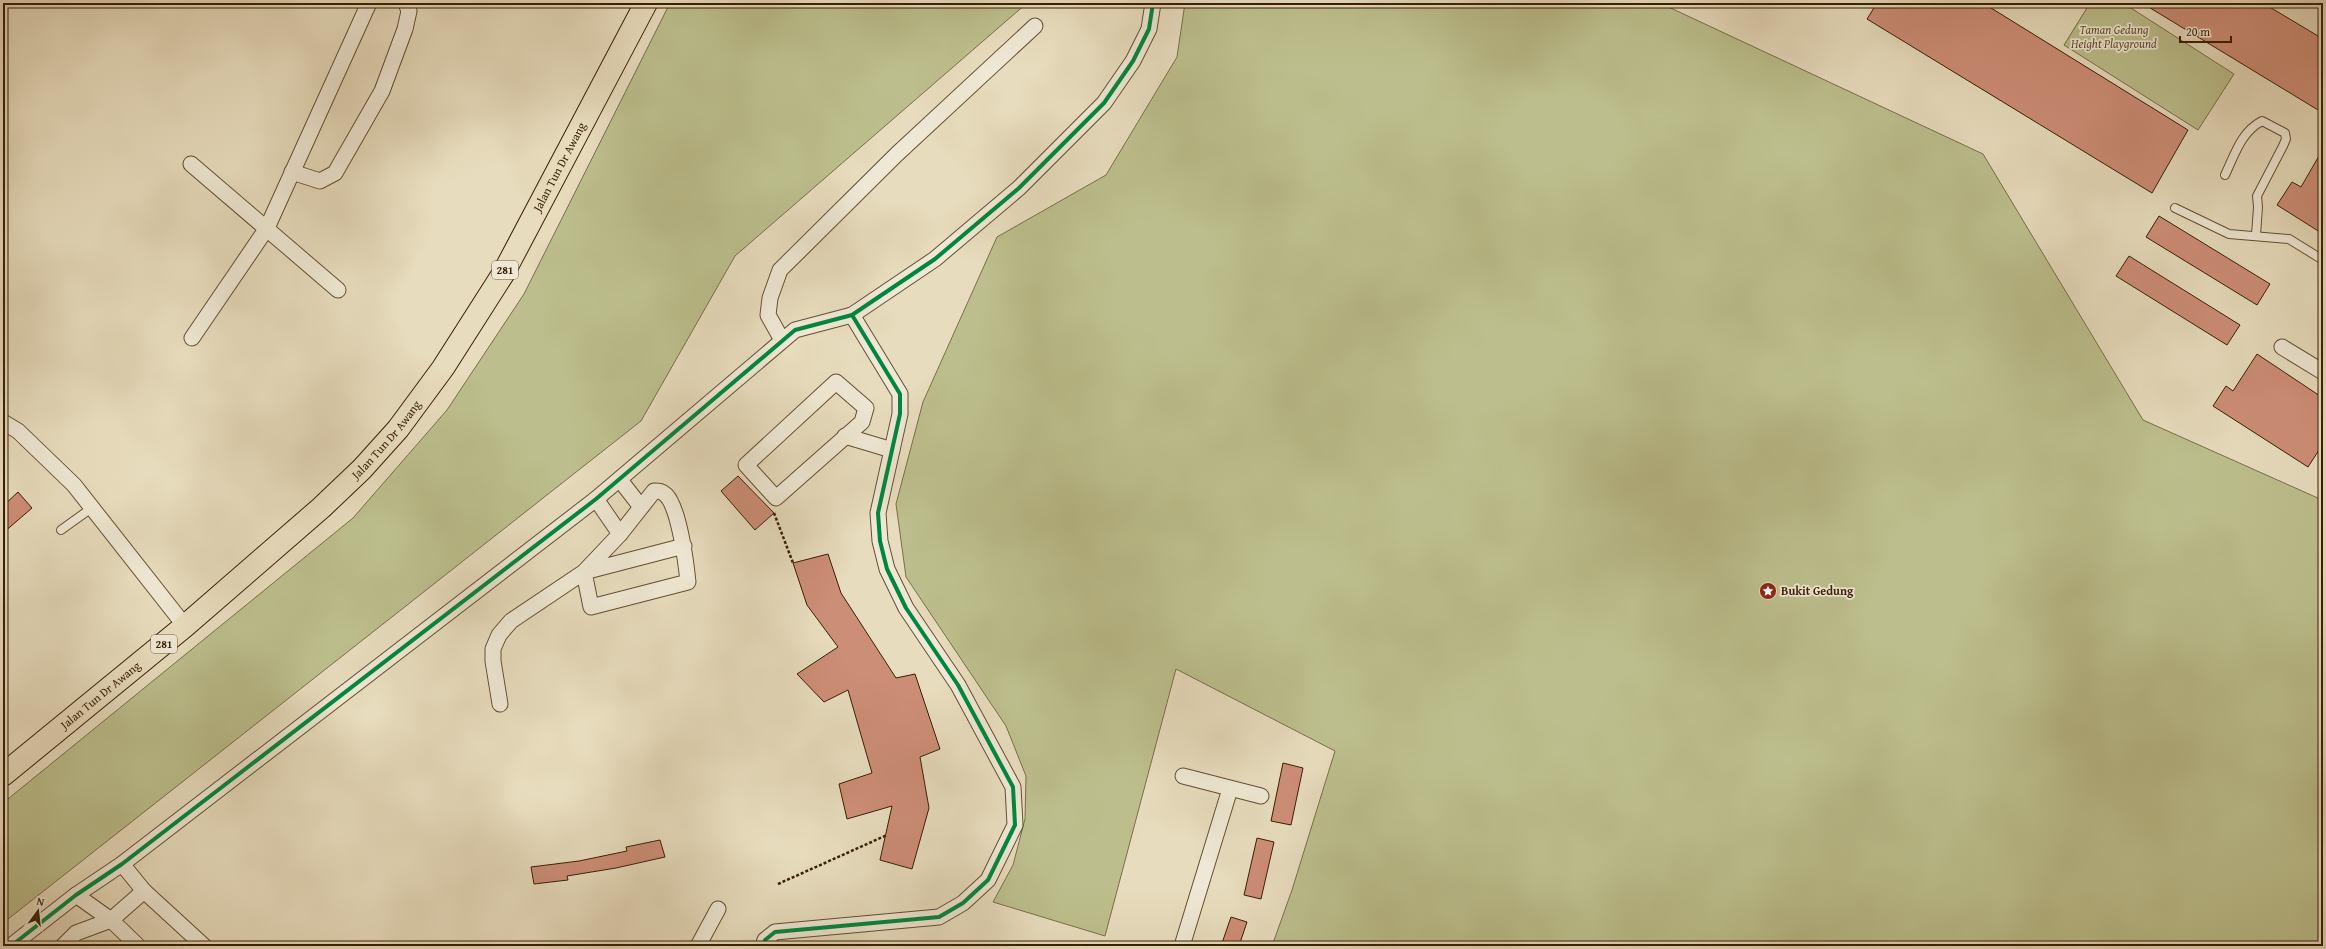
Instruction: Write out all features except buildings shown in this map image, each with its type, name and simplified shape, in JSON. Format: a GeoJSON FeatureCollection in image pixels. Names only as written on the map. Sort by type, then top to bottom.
{"type":"FeatureCollection","features":[{"type":"Feature","properties":{"kind":"main road","name":"Jalan Tun Dr Awang"},"geometry":{"type":"LineString","coordinates":[[3,775],[185,626],[362,469],[398,429],[443,368],[503,274],[646,3]]}},
{"type":"Feature","properties":{"kind":"street"},"geometry":{"type":"LineString","coordinates":[[192,338],[267,228],[369,3]]}},
{"type":"Feature","properties":{"kind":"street"},"geometry":{"type":"LineString","coordinates":[[292,172],[320,181],[335,173],[382,91],[405,29],[409,11],[406,3]]}},
{"type":"Feature","properties":{"kind":"street"},"geometry":{"type":"LineString","coordinates":[[11,946],[76,895],[122,864],[596,499],[795,330],[852,315],[935,259],[1013,193],[1104,103],[1133,61],[1149,29],[1153,3]]}},
{"type":"Feature","properties":{"kind":"street"},"geometry":{"type":"LineString","coordinates":[[782,340],[768,316],[771,291],[780,270],[897,154],[1035,26]]}},
{"type":"Feature","properties":{"kind":"street"},"geometry":{"type":"LineString","coordinates":[[191,164],[338,290]]}},
{"type":"Feature","properties":{"kind":"street"},"geometry":{"type":"LineString","coordinates":[[763,946],[765,940],[775,932],[939,917],[963,903],[988,880],[1015,825],[1013,787],[958,685],[906,608],[887,569],[880,541],[878,513],[900,414],[900,394],[852,315]]}},
{"type":"Feature","properties":{"kind":"street"},"geometry":{"type":"LineString","coordinates":[[2282,347],[2323,372]]}},
{"type":"Feature","properties":{"kind":"street"},"geometry":{"type":"LineString","coordinates":[[836,382],[866,408],[862,422],[845,436],[776,498],[746,465],[836,382]]}},
{"type":"Feature","properties":{"kind":"street"},"geometry":{"type":"LineString","coordinates":[[3,422],[24,437],[74,485],[93,507],[185,626]]}},
{"type":"Feature","properties":{"kind":"street"},"geometry":{"type":"LineString","coordinates":[[845,436],[892,450]]}},
{"type":"Feature","properties":{"kind":"street"},"geometry":{"type":"LineString","coordinates":[[620,480],[641,507]]}},
{"type":"Feature","properties":{"kind":"street"},"geometry":{"type":"LineString","coordinates":[[500,704],[493,661],[494,649],[499,635],[512,621],[584,572],[620,534],[654,491],[661,491],[667,496],[684,546],[688,582],[591,607],[584,572]]}},
{"type":"Feature","properties":{"kind":"street"},"geometry":{"type":"LineString","coordinates":[[596,499],[620,534]]}},
{"type":"Feature","properties":{"kind":"street"},"geometry":{"type":"LineString","coordinates":[[584,572],[684,546]]}},
{"type":"Feature","properties":{"kind":"street"},"geometry":{"type":"LineString","coordinates":[[1183,776],[1261,796]]}},
{"type":"Feature","properties":{"kind":"street"},"geometry":{"type":"LineString","coordinates":[[1182,946],[1230,789]]}},
{"type":"Feature","properties":{"kind":"street"},"geometry":{"type":"LineString","coordinates":[[122,864],[144,891],[204,946]]}},
{"type":"Feature","properties":{"kind":"street"},"geometry":{"type":"LineString","coordinates":[[63,946],[76,933],[111,920],[144,891]]}},
{"type":"Feature","properties":{"kind":"street"},"geometry":{"type":"LineString","coordinates":[[76,895],[111,920],[138,946]]}},
{"type":"Feature","properties":{"kind":"street"},"geometry":{"type":"LineString","coordinates":[[698,946],[718,909]]}},
{"type":"Feature","properties":{"kind":"lane"},"geometry":{"type":"LineString","coordinates":[[2225,175],[2244,135],[2251,126],[2262,121],[2285,133],[2286,139],[2283,146],[2257,196],[2258,207],[2256,235]]}},
{"type":"Feature","properties":{"kind":"lane"},"geometry":{"type":"LineString","coordinates":[[2175,208],[2229,234],[2256,235],[2288,240],[2323,260]]}},
{"type":"Feature","properties":{"kind":"lane"},"geometry":{"type":"LineString","coordinates":[[61,530],[93,507]]}},
{"type":"Feature","properties":{"kind":"path"},"geometry":{"type":"LineString","coordinates":[[774,513],[793,563]]}},
{"type":"Feature","properties":{"kind":"path"},"geometry":{"type":"LineString","coordinates":[[778,884],[887,835]]}},
{"type":"Feature","properties":{"kind":"green space"},"geometry":{"type":"Polygon","coordinates":[[[670,3],[1027,3],[735,256],[641,421],[3,923],[3,803],[353,518],[447,410],[524,294],[670,3]]]}},
{"type":"Feature","properties":{"kind":"green space"},"geometry":{"type":"Polygon","coordinates":[[[1185,3],[1660,3],[1983,154],[2143,420],[2320,499],[2323,495],[2323,946],[1272,946],[1292,890],[1335,751],[1176,669],[1105,936],[993,902],[1013,865],[1025,819],[1026,776],[1006,726],[906,577],[896,504],[923,402],[997,237],[1106,175],[1177,57],[1185,3]]]}},
{"type":"Feature","properties":{"kind":"green space","name":"Taman Gedung Height Playground"},"geometry":{"type":"Polygon","coordinates":[[[2090,3],[2123,3],[2234,74],[2198,130],[2064,45],[2090,3]]]}},
{"type":"Feature","properties":{"kind":"cycle path"},"geometry":{"type":"LineString","coordinates":[[11,946],[76,895],[122,864],[596,499],[795,330],[852,315],[935,259],[1019,188],[1104,103],[1133,61],[1149,29],[1153,3]]}},
{"type":"Feature","properties":{"kind":"cycle path"},"geometry":{"type":"LineString","coordinates":[[763,946],[765,940],[775,932],[939,917],[963,903],[988,880],[1015,825],[1013,787],[958,685],[906,608],[887,569],[880,541],[878,513],[900,414],[900,394],[852,315]]}},
{"type":"Feature","properties":{"kind":"place","name":"Bukit Gedung"},"geometry":{"type":"Point","coordinates":[1768,591]}}]}
